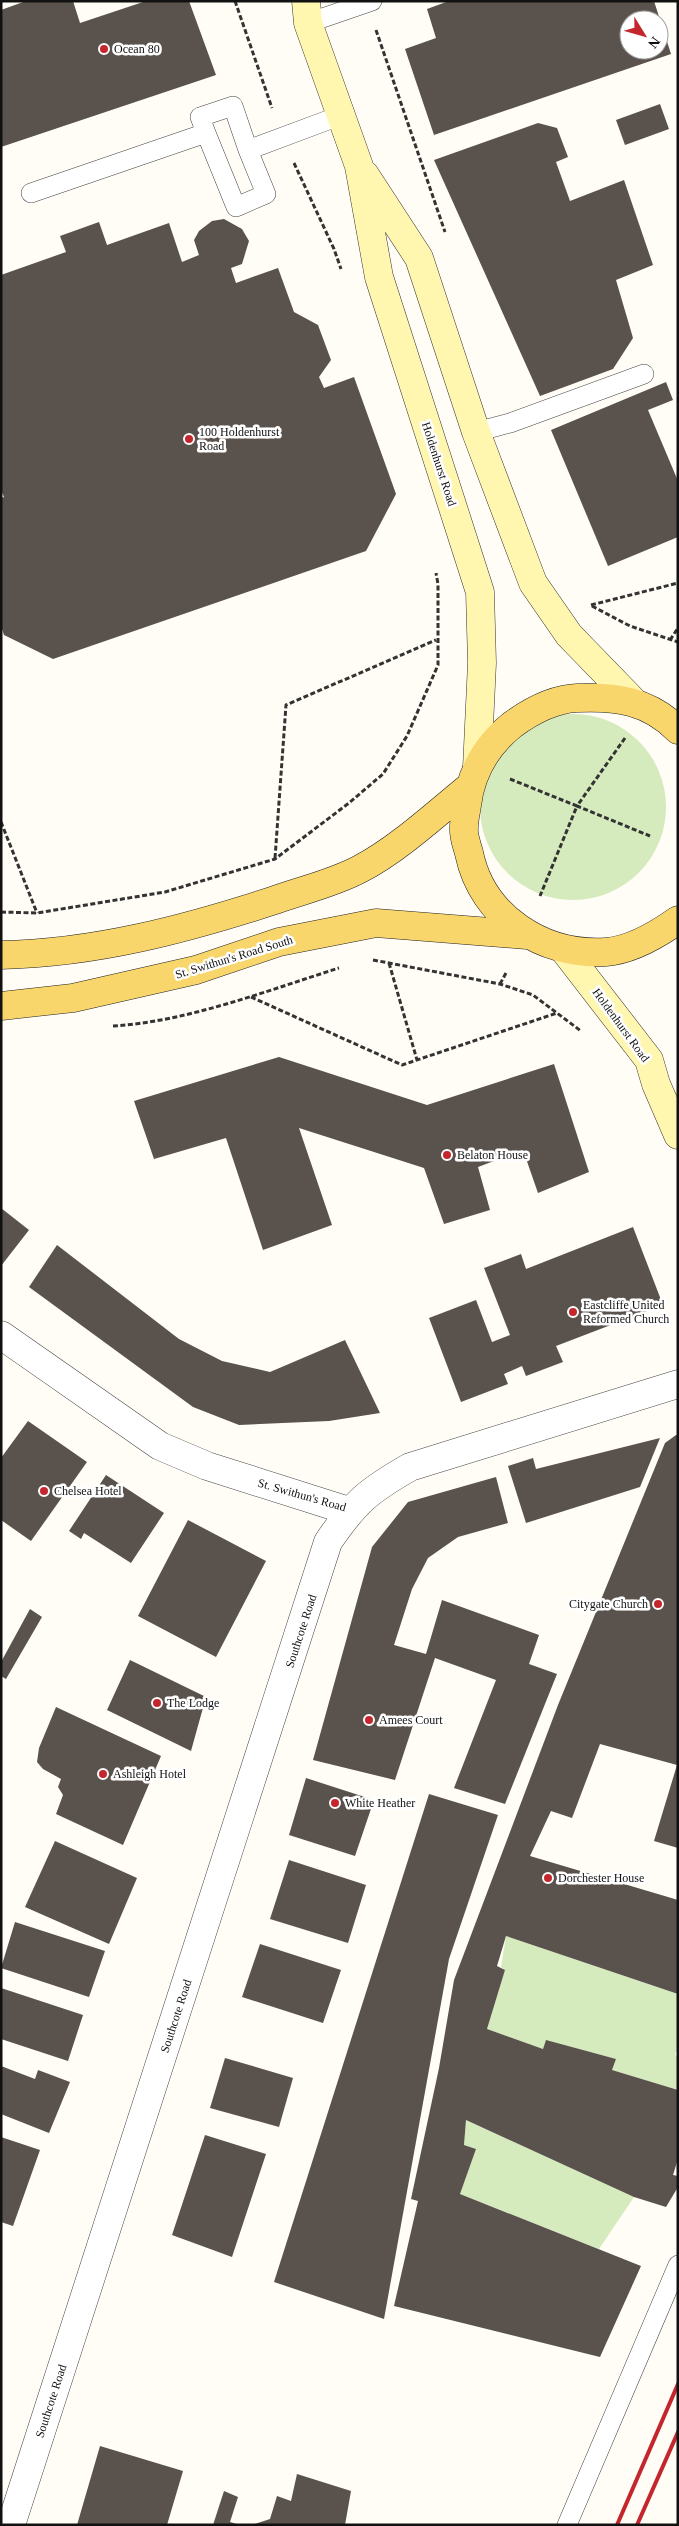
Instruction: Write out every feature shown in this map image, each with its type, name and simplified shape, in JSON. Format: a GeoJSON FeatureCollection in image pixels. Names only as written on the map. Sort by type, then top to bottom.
{"type":"FeatureCollection","features":[{"type":"Feature","properties":{"kind":"main road","name":"Holdenhurst Road"},"geometry":{"type":"LineString","coordinates":[[302,8],[339,116],[359,166],[419,258],[476,432],[533,583],[569,634],[640,705]]}},
{"type":"Feature","properties":{"kind":"main road","name":"Holdenhurst Road"},"geometry":{"type":"LineString","coordinates":[[359,166],[379,278],[480,592],[482,663],[473,777]]}},
{"type":"Feature","properties":{"kind":"main road"},"geometry":{"type":"LineString","coordinates":[[1,955],[68,952],[127,942],[228,916],[323,884],[361,868],[398,843],[473,777],[500,735],[530,712],[566,699],[610,697],[640,705],[668,720],[678,730]]}},
{"type":"Feature","properties":{"kind":"main road"},"geometry":{"type":"LineString","coordinates":[[640,705],[678,706]]}},
{"type":"Feature","properties":{"kind":"main road"},"geometry":{"type":"LineString","coordinates":[[473,777],[464,829],[472,871],[494,908],[527,935],[564,950],[607,952],[645,941],[678,920]]}},
{"type":"Feature","properties":{"kind":"main road","name":"St. Swithun's Road South"},"geometry":{"type":"LineString","coordinates":[[1,1006],[72,998],[196,970],[279,942],[376,922],[527,935]]}},
{"type":"Feature","properties":{"kind":"main road","name":"Holdenhurst Road"},"geometry":{"type":"LineString","coordinates":[[564,950],[649,1060],[656,1084],[678,1135]]}},
{"type":"Feature","properties":{"kind":"street","name":"St. Swithun's Road"},"geometry":{"type":"LineString","coordinates":[[2,1338],[160,1446],[206,1466],[349,1511],[375,1486],[410,1467],[678,1384]]}},
{"type":"Feature","properties":{"kind":"street","name":"Southcote Road"},"geometry":{"type":"LineString","coordinates":[[10,2525],[328,1542],[349,1511]]}},
{"type":"Feature","properties":{"kind":"lane"},"geometry":{"type":"LineString","coordinates":[[302,8],[372,1]]}},
{"type":"Feature","properties":{"kind":"lane"},"geometry":{"type":"LineString","coordinates":[[233,106],[248,150],[266,194],[236,207],[200,117],[233,106]]}},
{"type":"Feature","properties":{"kind":"lane"},"geometry":{"type":"LineString","coordinates":[[248,150],[282,139],[339,116]]}},
{"type":"Feature","properties":{"kind":"lane"},"geometry":{"type":"LineString","coordinates":[[31,193],[206,133]]}},
{"type":"Feature","properties":{"kind":"lane"},"geometry":{"type":"LineString","coordinates":[[476,432],[510,422],[644,374]]}},
{"type":"Feature","properties":{"kind":"lane"},"geometry":{"type":"LineString","coordinates":[[567,2525],[678,2265]]}},
{"type":"Feature","properties":{"kind":"path"},"geometry":{"type":"LineString","coordinates":[[235,1],[282,139],[334,249],[343,278]]}},
{"type":"Feature","properties":{"kind":"path"},"geometry":{"type":"LineString","coordinates":[[1,912],[37,913],[165,892],[275,858],[349,803],[383,774],[407,736],[438,665],[436,640],[438,584],[433,565]]}},
{"type":"Feature","properties":{"kind":"path"},"geometry":{"type":"LineString","coordinates":[[590,605],[678,583]]}},
{"type":"Feature","properties":{"kind":"path"},"geometry":{"type":"LineString","coordinates":[[599,610],[630,626],[678,642]]}},
{"type":"Feature","properties":{"kind":"path"},"geometry":{"type":"LineString","coordinates":[[670,640],[678,628]]}},
{"type":"Feature","properties":{"kind":"path"},"geometry":{"type":"LineString","coordinates":[[275,858],[286,705],[436,640]]}},
{"type":"Feature","properties":{"kind":"path"},"geometry":{"type":"LineString","coordinates":[[540,896],[577,806],[625,738]]}},
{"type":"Feature","properties":{"kind":"path"},"geometry":{"type":"LineString","coordinates":[[505,777],[650,836]]}},
{"type":"Feature","properties":{"kind":"path"},"geometry":{"type":"LineString","coordinates":[[1,822],[37,913]]}},
{"type":"Feature","properties":{"kind":"path"},"geometry":{"type":"LineString","coordinates":[[340,967],[250,996],[402,1065],[558,1013],[533,995],[500,984],[367,958]]}},
{"type":"Feature","properties":{"kind":"path"},"geometry":{"type":"LineString","coordinates":[[389,962],[417,1060]]}},
{"type":"Feature","properties":{"kind":"path"},"geometry":{"type":"LineString","coordinates":[[500,984],[506,973]]}},
{"type":"Feature","properties":{"kind":"green space"},"geometry":{"type":"Polygon","coordinates":[[[564,714],[582,714],[609,721],[625,729],[639,741],[651,755],[659,771],[666,798],[666,816],[659,843],[651,859],[639,873],[625,885],[609,893],[582,900],[564,900],[537,893],[521,885],[495,859],[484,834],[480,816],[480,798],[487,771],[495,755],[521,729],[546,718],[564,714]]]}},
{"type":"Feature","properties":{"kind":"green space"},"geometry":{"type":"Polygon","coordinates":[[[506,1936],[678,1994],[678,2046],[675,2055],[678,2056],[678,2090],[612,2070],[616,2059],[547,2041],[543,2049],[487,2029],[505,1970],[501,1967],[506,1936]]]}},
{"type":"Feature","properties":{"kind":"green space"},"geometry":{"type":"Polygon","coordinates":[[[466,2120],[634,2197],[599,2249],[460,2194],[476,2149],[464,2145],[466,2120]]]}},
{"type":"Feature","properties":{"kind":"building","name":"Ocean 80"},"geometry":{"type":"Polygon","coordinates":[[[26,1],[73,1],[80,23],[146,1],[189,1],[216,75],[1,147],[1,10],[26,1]]]}},
{"type":"Feature","properties":{"kind":"building"},"geometry":{"type":"Polygon","coordinates":[[[449,1],[654,1],[657,10],[619,10],[619,60],[653,60],[434,135],[405,49],[436,38],[427,9],[449,1]]]}},
{"type":"Feature","properties":{"kind":"building"},"geometry":{"type":"Polygon","coordinates":[[[660,104],[669,129],[625,145],[616,120],[660,104]]]}},
{"type":"Feature","properties":{"kind":"building"},"geometry":{"type":"Polygon","coordinates":[[[538,123],[557,128],[568,157],[556,162],[570,201],[624,180],[653,265],[616,280],[633,338],[613,369],[540,396],[434,160],[538,123]]]}},
{"type":"Feature","properties":{"kind":"building","name":"100 Holdenhurst Road"},"geometry":{"type":"Polygon","coordinates":[[[224,219],[242,229],[249,241],[242,264],[231,268],[236,283],[278,268],[294,312],[318,325],[331,360],[319,377],[324,388],[354,377],[396,494],[366,551],[53,659],[4,635],[1,626],[1,498],[4,497],[1,490],[1,275],[66,252],[60,236],[99,222],[107,245],[169,223],[182,262],[199,255],[194,240],[199,231],[212,221],[224,219]]]}},
{"type":"Feature","properties":{"kind":"building"},"geometry":{"type":"Polygon","coordinates":[[[666,382],[673,400],[648,410],[678,481],[678,537],[608,566],[551,430],[666,382]]]}},
{"type":"Feature","properties":{"kind":"building","name":"Belaton House"},"geometry":{"type":"Polygon","coordinates":[[[279,1057],[427,1105],[554,1064],[589,1172],[538,1193],[523,1150],[478,1167],[490,1210],[444,1224],[424,1168],[299,1128],[332,1225],[263,1250],[226,1138],[154,1159],[134,1101],[279,1057]]]}},
{"type":"Feature","properties":{"kind":"building"},"geometry":{"type":"Polygon","coordinates":[[[1,1208],[29,1230],[1,1266],[1,1208]]]}},
{"type":"Feature","properties":{"kind":"building","name":"Eastcliffe United Reformed Church"},"geometry":{"type":"Polygon","coordinates":[[[633,1227],[663,1305],[556,1346],[563,1362],[526,1376],[522,1366],[504,1374],[508,1384],[461,1402],[429,1318],[476,1300],[492,1342],[510,1335],[484,1268],[521,1254],[526,1269],[633,1227]]]}},
{"type":"Feature","properties":{"kind":"building"},"geometry":{"type":"Polygon","coordinates":[[[57,1245],[179,1339],[222,1361],[270,1372],[345,1340],[380,1413],[329,1421],[239,1425],[193,1407],[29,1287],[57,1245]]]}},
{"type":"Feature","properties":{"kind":"building"},"geometry":{"type":"Polygon","coordinates":[[[28,1421],[87,1462],[31,1541],[1,1520],[1,1458],[28,1421]]]}},
{"type":"Feature","properties":{"kind":"building","name":"Dorchester House"},"geometry":{"type":"Polygon","coordinates":[[[678,1435],[678,1848],[654,1841],[677,1765],[600,1744],[572,1818],[551,1811],[530,1856],[678,1900],[678,1994],[506,1936],[497,1966],[505,1970],[487,2029],[543,2049],[546,2040],[616,2059],[612,2070],[678,2090],[678,2159],[673,2175],[678,2176],[678,2187],[666,2207],[634,2197],[466,2120],[464,2145],[476,2149],[460,2194],[641,2266],[600,2357],[394,2306],[418,2201],[411,2199],[439,2068],[454,1980],[558,1705],[665,1443],[678,1435]]]}},
{"type":"Feature","properties":{"kind":"building"},"geometry":{"type":"Polygon","coordinates":[[[660,1438],[640,1487],[526,1523],[508,1466],[533,1458],[536,1469],[660,1438]]]}},
{"type":"Feature","properties":{"kind":"building"},"geometry":{"type":"Polygon","coordinates":[[[106,1475],[164,1513],[131,1563],[84,1533],[81,1539],[69,1531],[106,1475]]]}},
{"type":"Feature","properties":{"kind":"building","name":"Amees Court"},"geometry":{"type":"Polygon","coordinates":[[[496,1477],[508,1523],[458,1537],[428,1558],[412,1589],[394,1645],[426,1654],[442,1600],[539,1635],[529,1664],[557,1674],[505,1804],[454,1788],[496,1680],[435,1658],[395,1780],[313,1760],[372,1547],[408,1502],[496,1477]]]}},
{"type":"Feature","properties":{"kind":"building"},"geometry":{"type":"Polygon","coordinates":[[[188,1520],[266,1561],[216,1657],[138,1616],[188,1520]]]}},
{"type":"Feature","properties":{"kind":"building"},"geometry":{"type":"Polygon","coordinates":[[[30,1609],[42,1617],[6,1679],[1,1676],[1,1662],[30,1609]]]}},
{"type":"Feature","properties":{"kind":"building","name":"The Lodge"},"geometry":{"type":"Polygon","coordinates":[[[130,1660],[206,1697],[191,1751],[107,1710],[130,1660]]]}},
{"type":"Feature","properties":{"kind":"building","name":"Ashleigh Hotel"},"geometry":{"type":"Polygon","coordinates":[[[56,1707],[161,1756],[123,1845],[56,1814],[63,1795],[58,1787],[61,1779],[43,1769],[37,1762],[39,1748],[56,1707]]]}},
{"type":"Feature","properties":{"kind":"building"},"geometry":{"type":"Polygon","coordinates":[[[306,1778],[374,1800],[355,1856],[289,1835],[306,1778]]]}},
{"type":"Feature","properties":{"kind":"building"},"geometry":{"type":"Polygon","coordinates":[[[429,1794],[498,1815],[449,1959],[384,2319],[274,2282],[429,1794]]]}},
{"type":"Feature","properties":{"kind":"building"},"geometry":{"type":"Polygon","coordinates":[[[55,1841],[137,1878],[109,1944],[25,1907],[55,1841]]]}},
{"type":"Feature","properties":{"kind":"building"},"geometry":{"type":"Polygon","coordinates":[[[289,1860],[366,1885],[348,1943],[270,1919],[289,1860]]]}},
{"type":"Feature","properties":{"kind":"building"},"geometry":{"type":"Polygon","coordinates":[[[15,1922],[105,1951],[89,1997],[1,1968],[15,1922]]]}},
{"type":"Feature","properties":{"kind":"building"},"geometry":{"type":"Polygon","coordinates":[[[260,1944],[341,1970],[323,2023],[242,1997],[260,1944]]]}},
{"type":"Feature","properties":{"kind":"building"},"geometry":{"type":"Polygon","coordinates":[[[1,1988],[83,2015],[68,2061],[1,2039],[1,1988]]]}},
{"type":"Feature","properties":{"kind":"building"},"geometry":{"type":"Polygon","coordinates":[[[225,2058],[293,2078],[279,2127],[210,2108],[225,2058]]]}},
{"type":"Feature","properties":{"kind":"building"},"geometry":{"type":"Polygon","coordinates":[[[1,2066],[35,2079],[38,2070],[70,2082],[49,2133],[1,2114],[1,2066]]]}},
{"type":"Feature","properties":{"kind":"building"},"geometry":{"type":"Polygon","coordinates":[[[205,2135],[266,2154],[232,2257],[172,2235],[205,2135]]]}},
{"type":"Feature","properties":{"kind":"building"},"geometry":{"type":"Polygon","coordinates":[[[1,2137],[40,2150],[13,2226],[1,2222],[1,2137]]]}},
{"type":"Feature","properties":{"kind":"building"},"geometry":{"type":"Polygon","coordinates":[[[100,2446],[183,2471],[167,2525],[77,2525],[100,2446]]]}},
{"type":"Feature","properties":{"kind":"building"},"geometry":{"type":"Polygon","coordinates":[[[297,2474],[351,2491],[345,2525],[252,2525],[270,2519],[277,2496],[291,2501],[297,2474]]]}},
{"type":"Feature","properties":{"kind":"building"},"geometry":{"type":"Polygon","coordinates":[[[224,2491],[238,2497],[230,2522],[240,2525],[213,2525],[224,2491]]]}},
{"type":"Feature","properties":{"kind":"railway"},"geometry":{"type":"LineString","coordinates":[[617,2525],[678,2384]]}},
{"type":"Feature","properties":{"kind":"railway"},"geometry":{"type":"LineString","coordinates":[[637,2525],[678,2432]]}},
{"type":"Feature","properties":{"kind":"place","name":"Ocean 80"},"geometry":{"type":"Point","coordinates":[104,49]}},
{"type":"Feature","properties":{"kind":"place","name":"100 Holdenhurst Road"},"geometry":{"type":"Point","coordinates":[189,439]}},
{"type":"Feature","properties":{"kind":"place","name":"Belaton House"},"geometry":{"type":"Point","coordinates":[447,1155]}},
{"type":"Feature","properties":{"kind":"place","name":"Eastcliffe United Reformed Church"},"geometry":{"type":"Point","coordinates":[573,1312]}},
{"type":"Feature","properties":{"kind":"place","name":"Chelsea Hotel"},"geometry":{"type":"Point","coordinates":[44,1491]}},
{"type":"Feature","properties":{"kind":"place","name":"Citygate Church"},"geometry":{"type":"Point","coordinates":[658,1604]}},
{"type":"Feature","properties":{"kind":"place","name":"The Lodge"},"geometry":{"type":"Point","coordinates":[157,1703]}},
{"type":"Feature","properties":{"kind":"place","name":"Amees Court"},"geometry":{"type":"Point","coordinates":[369,1720]}},
{"type":"Feature","properties":{"kind":"place","name":"Ashleigh Hotel"},"geometry":{"type":"Point","coordinates":[103,1774]}},
{"type":"Feature","properties":{"kind":"place","name":"White Heather"},"geometry":{"type":"Point","coordinates":[335,1803]}},
{"type":"Feature","properties":{"kind":"place","name":"Dorchester House"},"geometry":{"type":"Point","coordinates":[548,1878]}}]}
